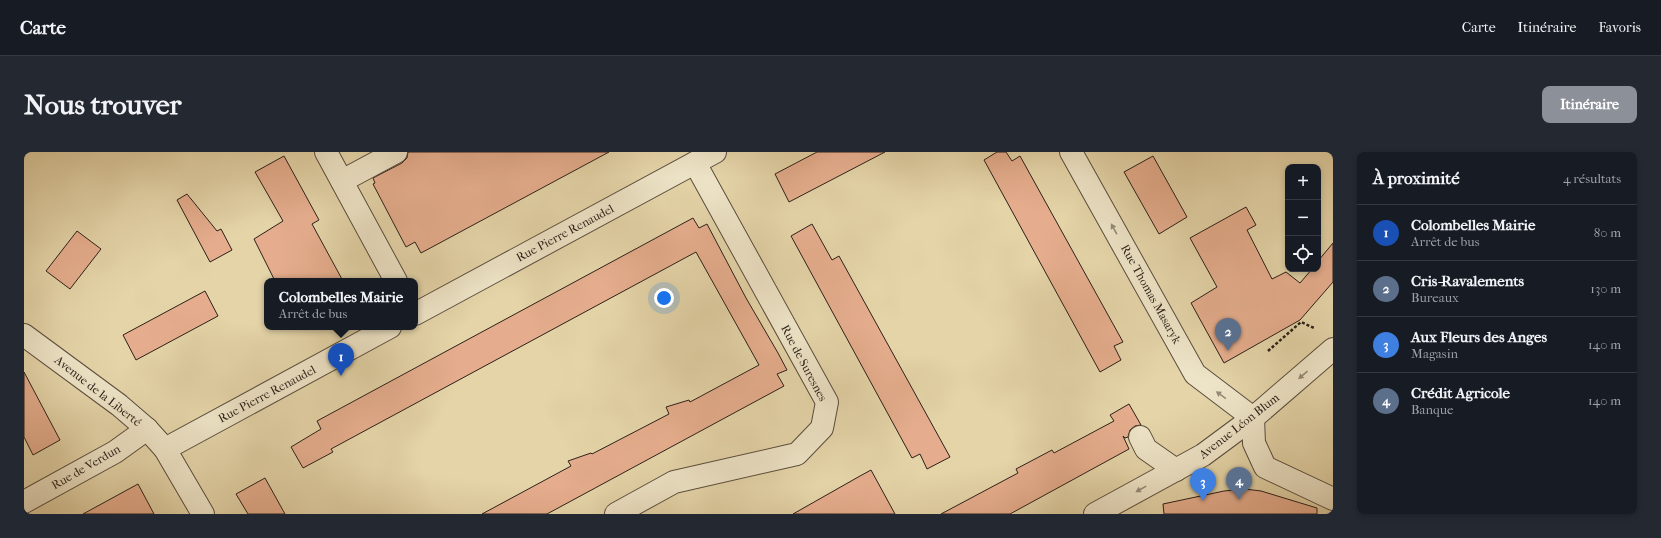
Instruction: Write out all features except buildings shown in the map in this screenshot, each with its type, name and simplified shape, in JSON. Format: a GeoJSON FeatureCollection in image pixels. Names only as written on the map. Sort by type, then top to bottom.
{"type":"FeatureCollection","features":[{"type":"Feature","properties":{"kind":"street"},"geometry":{"type":"LineString","coordinates":[[326,152],[394,278]]}},
{"type":"Feature","properties":{"kind":"street"},"geometry":{"type":"LineString","coordinates":[[342,181],[396,152]]}},
{"type":"Feature","properties":{"kind":"street","name":"Rue Pierre Renaudel"},"geometry":{"type":"LineString","coordinates":[[418,312],[715,152]]}},
{"type":"Feature","properties":{"kind":"street","name":"Rue Thomas Masaryk"},"geometry":{"type":"LineString","coordinates":[[1071,152],[1195,374],[1253,418]]}},
{"type":"Feature","properties":{"kind":"street","name":"Rue de Suresnes"},"geometry":{"type":"LineString","coordinates":[[616,514],[674,482],[797,454],[822,428],[827,402],[695,163]]}},
{"type":"Feature","properties":{"kind":"street","name":"Rue Pierre Renaudel"},"geometry":{"type":"LineString","coordinates":[[165,449],[384,330]]}},
{"type":"Feature","properties":{"kind":"street","name":"Avenue de la Liberté"},"geometry":{"type":"LineString","coordinates":[[24,335],[119,405],[147,429],[165,449],[203,514]]}},
{"type":"Feature","properties":{"kind":"street","name":"Avenue Léon Blum"},"geometry":{"type":"LineString","coordinates":[[1095,514],[1203,455],[1253,418],[1333,349]]}},
{"type":"Feature","properties":{"kind":"street"},"geometry":{"type":"LineString","coordinates":[[1253,418],[1254,443],[1266,467],[1333,499]]}},
{"type":"Feature","properties":{"kind":"street","name":"Rue de Verdun"},"geometry":{"type":"LineString","coordinates":[[24,502],[115,452],[147,429]]}},
{"type":"Feature","properties":{"kind":"street"},"geometry":{"type":"LineString","coordinates":[[1140,437],[1146,449],[1176,470]]}},
{"type":"Feature","properties":{"kind":"path"},"geometry":{"type":"LineString","coordinates":[[1268,351],[1302,322],[1314,328]]}},
{"type":"Feature","properties":{"kind":"place","name":"Cris-Ravalements"},"geometry":{"type":"Point","coordinates":[1228,351]}},
{"type":"Feature","properties":{"kind":"place","name":"Colombelles Mairie"},"geometry":{"type":"Point","coordinates":[341,376]}},
{"type":"Feature","properties":{"kind":"place","name":"Crédit Agricole"},"geometry":{"type":"Point","coordinates":[1239,500]}},
{"type":"Feature","properties":{"kind":"place","name":"Aux Fleurs des Anges"},"geometry":{"type":"Point","coordinates":[1203,501]}}]}
